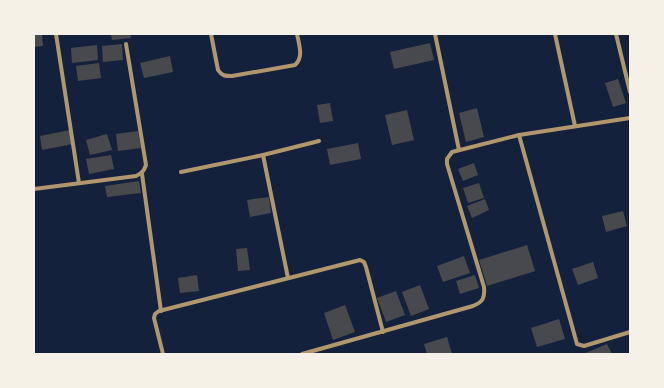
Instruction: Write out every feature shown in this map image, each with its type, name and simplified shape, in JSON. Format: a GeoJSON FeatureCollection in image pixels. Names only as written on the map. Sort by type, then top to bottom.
{"type":"FeatureCollection","features":[{"type":"Feature","properties":{"kind":"street"},"geometry":{"type":"LineString","coordinates":[[56,34],[79,183]]}},
{"type":"Feature","properties":{"kind":"street"},"geometry":{"type":"LineString","coordinates":[[211,34],[218,70],[225,76],[232,76],[295,65],[299,62],[300,57],[297,34]]}},
{"type":"Feature","properties":{"kind":"street"},"geometry":{"type":"LineString","coordinates":[[435,34],[459,150]]}},
{"type":"Feature","properties":{"kind":"street"},"geometry":{"type":"LineString","coordinates":[[555,34],[576,126]]}},
{"type":"Feature","properties":{"kind":"street"},"geometry":{"type":"LineString","coordinates":[[616,34],[630,92]]}},
{"type":"Feature","properties":{"kind":"street"},"geometry":{"type":"LineString","coordinates":[[34,189],[136,176],[142,174],[145,170],[146,165],[126,44]]}},
{"type":"Feature","properties":{"kind":"street"},"geometry":{"type":"LineString","coordinates":[[302,354],[480,303],[484,295],[484,287],[447,164],[449,154],[459,150],[519,135],[630,118]]}},
{"type":"Feature","properties":{"kind":"street"},"geometry":{"type":"LineString","coordinates":[[519,135],[577,344],[584,346],[630,332]]}},
{"type":"Feature","properties":{"kind":"street"},"geometry":{"type":"LineString","coordinates":[[180,172],[263,155],[319,141]]}},
{"type":"Feature","properties":{"kind":"street"},"geometry":{"type":"LineString","coordinates":[[263,155],[288,278]]}},
{"type":"Feature","properties":{"kind":"street"},"geometry":{"type":"LineString","coordinates":[[142,174],[161,311]]}},
{"type":"Feature","properties":{"kind":"street"},"geometry":{"type":"LineString","coordinates":[[163,354],[154,318],[155,314],[161,311],[360,260],[364,262],[366,267],[383,332]]}},
{"type":"Feature","properties":{"kind":"building"},"geometry":{"type":"Polygon","coordinates":[[[34,34],[42,34],[43,46],[34,47],[34,34]]]}},
{"type":"Feature","properties":{"kind":"building"},"geometry":{"type":"Polygon","coordinates":[[[111,34],[130,34],[131,38],[112,40],[111,34]]]}},
{"type":"Feature","properties":{"kind":"building"},"geometry":{"type":"Polygon","coordinates":[[[430,43],[434,60],[394,69],[390,52],[430,43]]]}},
{"type":"Feature","properties":{"kind":"building"},"geometry":{"type":"Polygon","coordinates":[[[122,44],[123,60],[103,62],[102,46],[122,44]]]}},
{"type":"Feature","properties":{"kind":"building"},"geometry":{"type":"Polygon","coordinates":[[[97,45],[98,60],[72,63],[71,48],[97,45]]]}},
{"type":"Feature","properties":{"kind":"building"},"geometry":{"type":"Polygon","coordinates":[[[170,56],[173,72],[144,78],[140,63],[170,56]]]}},
{"type":"Feature","properties":{"kind":"building"},"geometry":{"type":"Polygon","coordinates":[[[99,63],[101,78],[78,81],[76,66],[99,63]]]}},
{"type":"Feature","properties":{"kind":"building"},"geometry":{"type":"Polygon","coordinates":[[[618,79],[626,103],[613,107],[605,83],[618,79]]]}},
{"type":"Feature","properties":{"kind":"building"},"geometry":{"type":"Polygon","coordinates":[[[330,103],[333,121],[320,123],[317,105],[330,103]]]}},
{"type":"Feature","properties":{"kind":"building"},"geometry":{"type":"Polygon","coordinates":[[[477,108],[484,137],[466,142],[459,113],[477,108]]]}},
{"type":"Feature","properties":{"kind":"building"},"geometry":{"type":"Polygon","coordinates":[[[407,110],[414,140],[392,145],[385,115],[407,110]]]}},
{"type":"Feature","properties":{"kind":"building"},"geometry":{"type":"Polygon","coordinates":[[[70,130],[73,144],[42,150],[40,136],[70,130]]]}},
{"type":"Feature","properties":{"kind":"building"},"geometry":{"type":"Polygon","coordinates":[[[138,131],[141,148],[118,151],[116,134],[138,131]]]}},
{"type":"Feature","properties":{"kind":"building"},"geometry":{"type":"Polygon","coordinates":[[[107,134],[112,150],[90,155],[86,140],[107,134]]]}},
{"type":"Feature","properties":{"kind":"building"},"geometry":{"type":"Polygon","coordinates":[[[358,143],[361,159],[330,165],[327,149],[358,143]]]}},
{"type":"Feature","properties":{"kind":"building"},"geometry":{"type":"Polygon","coordinates":[[[111,155],[114,169],[89,174],[86,159],[111,155]]]}},
{"type":"Feature","properties":{"kind":"building"},"geometry":{"type":"Polygon","coordinates":[[[474,163],[478,175],[463,181],[458,169],[474,163]]]}},
{"type":"Feature","properties":{"kind":"building"},"geometry":{"type":"Polygon","coordinates":[[[139,181],[141,193],[107,197],[105,186],[139,181]]]}},
{"type":"Feature","properties":{"kind":"building"},"geometry":{"type":"Polygon","coordinates":[[[479,183],[484,198],[468,203],[463,188],[479,183]]]}},
{"type":"Feature","properties":{"kind":"building"},"geometry":{"type":"Polygon","coordinates":[[[269,197],[271,213],[250,217],[247,200],[269,197]]]}},
{"type":"Feature","properties":{"kind":"building"},"geometry":{"type":"Polygon","coordinates":[[[485,199],[489,210],[472,218],[467,206],[485,199]]]}},
{"type":"Feature","properties":{"kind":"building"},"geometry":{"type":"Polygon","coordinates":[[[623,211],[627,226],[606,232],[602,216],[623,211]]]}},
{"type":"Feature","properties":{"kind":"building"},"geometry":{"type":"Polygon","coordinates":[[[527,245],[535,271],[487,286],[479,260],[527,245]]]}},
{"type":"Feature","properties":{"kind":"building"},"geometry":{"type":"Polygon","coordinates":[[[247,248],[250,270],[238,271],[236,249],[247,248]]]}},
{"type":"Feature","properties":{"kind":"building"},"geometry":{"type":"Polygon","coordinates":[[[464,256],[470,273],[443,282],[437,266],[464,256]]]}},
{"type":"Feature","properties":{"kind":"building"},"geometry":{"type":"Polygon","coordinates":[[[593,262],[598,278],[578,285],[572,269],[593,262]]]}},
{"type":"Feature","properties":{"kind":"building"},"geometry":{"type":"Polygon","coordinates":[[[197,275],[199,291],[180,293],[178,278],[197,275]]]}},
{"type":"Feature","properties":{"kind":"building"},"geometry":{"type":"Polygon","coordinates":[[[475,275],[479,288],[460,294],[456,281],[475,275]]]}},
{"type":"Feature","properties":{"kind":"building"},"geometry":{"type":"Polygon","coordinates":[[[420,285],[429,309],[411,316],[402,292],[420,285]]]}},
{"type":"Feature","properties":{"kind":"building"},"geometry":{"type":"Polygon","coordinates":[[[396,291],[405,315],[386,322],[377,298],[396,291]]]}},
{"type":"Feature","properties":{"kind":"building"},"geometry":{"type":"Polygon","coordinates":[[[345,305],[355,332],[333,340],[324,313],[345,305]]]}},
{"type":"Feature","properties":{"kind":"building"},"geometry":{"type":"Polygon","coordinates":[[[559,319],[565,339],[537,347],[531,328],[559,319]]]}},
{"type":"Feature","properties":{"kind":"building"},"geometry":{"type":"Polygon","coordinates":[[[447,337],[452,354],[427,354],[424,344],[447,337]]]}},
{"type":"Feature","properties":{"kind":"building"},"geometry":{"type":"Polygon","coordinates":[[[607,344],[612,354],[583,354],[607,344]]]}}]}
